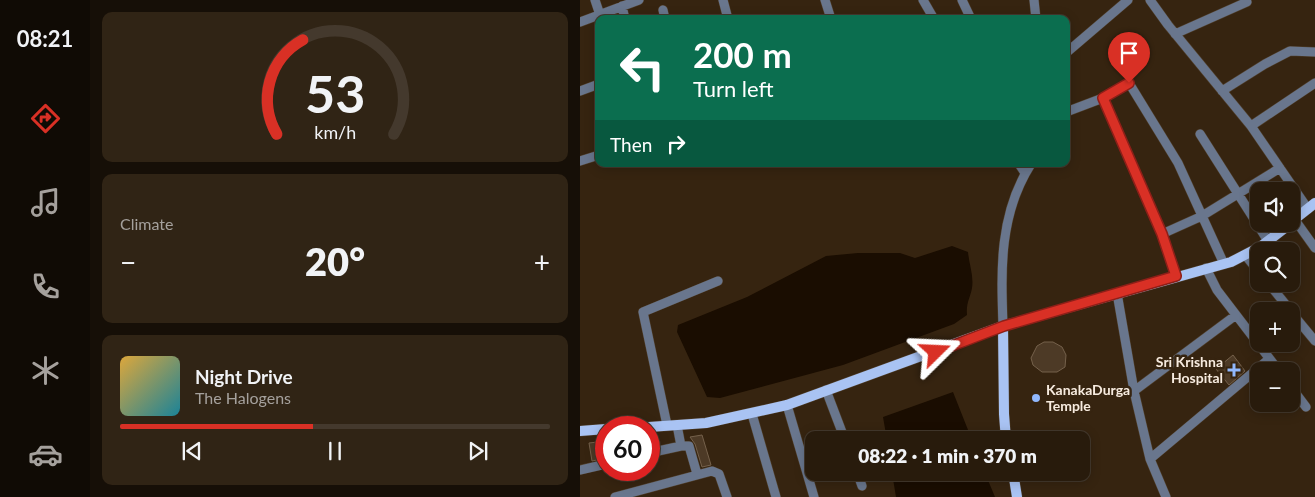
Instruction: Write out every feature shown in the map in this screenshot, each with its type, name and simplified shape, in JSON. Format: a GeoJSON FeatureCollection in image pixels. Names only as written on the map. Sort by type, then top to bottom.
{"type":"FeatureCollection","features":[{"type":"Feature","properties":{"kind":"main road"},"geometry":{"type":"LineString","coordinates":[[1300,216],[1312,206]]}},
{"type":"Feature","properties":{"kind":"main road"},"geometry":{"type":"LineString","coordinates":[[660,426],[706,422],[752,414],[787,405],[885,371],[1004,326],[1117,292],[1224,264],[1268,241],[1279,232]]}},
{"type":"Feature","properties":{"kind":"main road"},"geometry":{"type":"LineString","coordinates":[[1004,326],[1005,431]]}},
{"type":"Feature","properties":{"kind":"main road"},"geometry":{"type":"LineString","coordinates":[[580,431],[595,430]]}},
{"type":"Feature","properties":{"kind":"main road"},"geometry":{"type":"LineString","coordinates":[[1014,481],[1017,497]]}},
{"type":"Feature","properties":{"kind":"street"},"geometry":{"type":"LineString","coordinates":[[595,0],[600,15],[639,0]]}},
{"type":"Feature","properties":{"kind":"street"},"geometry":{"type":"LineString","coordinates":[[723,0],[727,15]]}},
{"type":"Feature","properties":{"kind":"street"},"geometry":{"type":"LineString","coordinates":[[825,0],[830,15]]}},
{"type":"Feature","properties":{"kind":"street"},"geometry":{"type":"LineString","coordinates":[[923,0],[932,15]]}},
{"type":"Feature","properties":{"kind":"street"},"geometry":{"type":"LineString","coordinates":[[962,0],[969,15]]}},
{"type":"Feature","properties":{"kind":"street"},"geometry":{"type":"LineString","coordinates":[[1034,0],[1036,15]]}},
{"type":"Feature","properties":{"kind":"street"},"geometry":{"type":"LineString","coordinates":[[1070,50],[1128,0]]}},
{"type":"Feature","properties":{"kind":"street"},"geometry":{"type":"LineString","coordinates":[[1150,0],[1175,34],[1251,126],[1280,168],[1312,206]]}},
{"type":"Feature","properties":{"kind":"street"},"geometry":{"type":"LineString","coordinates":[[1175,34],[1247,2]]}},
{"type":"Feature","properties":{"kind":"street"},"geometry":{"type":"LineString","coordinates":[[622,6],[624,15]]}},
{"type":"Feature","properties":{"kind":"street"},"geometry":{"type":"LineString","coordinates":[[580,22],[595,17]]}},
{"type":"Feature","properties":{"kind":"street"},"geometry":{"type":"LineString","coordinates":[[1222,91],[1264,64],[1290,52],[1315,52]]}},
{"type":"Feature","properties":{"kind":"street"},"geometry":{"type":"LineString","coordinates":[[1070,110],[1103,98],[1129,83],[1178,163],[1224,264]]}},
{"type":"Feature","properties":{"kind":"street"},"geometry":{"type":"LineString","coordinates":[[1251,126],[1315,83]]}},
{"type":"Feature","properties":{"kind":"street"},"geometry":{"type":"LineString","coordinates":[[580,91],[595,85]]}},
{"type":"Feature","properties":{"kind":"street"},"geometry":{"type":"LineString","coordinates":[[1103,98],[1162,234],[1176,276]]}},
{"type":"Feature","properties":{"kind":"street"},"geometry":{"type":"LineString","coordinates":[[1200,134],[1240,193],[1268,241]]}},
{"type":"Feature","properties":{"kind":"street"},"geometry":{"type":"LineString","coordinates":[[580,161],[595,156]]}},
{"type":"Feature","properties":{"kind":"street"},"geometry":{"type":"LineString","coordinates":[[1020,167],[1025,173]]}},
{"type":"Feature","properties":{"kind":"street"},"geometry":{"type":"LineString","coordinates":[[1004,326],[1001,271],[1007,219],[1019,182],[1028,167]]}},
{"type":"Feature","properties":{"kind":"street"},"geometry":{"type":"LineString","coordinates":[[1162,234],[1202,216],[1280,168]]}},
{"type":"Feature","properties":{"kind":"street"},"geometry":{"type":"LineString","coordinates":[[1300,231],[1315,248]]}},
{"type":"Feature","properties":{"kind":"street"},"geometry":{"type":"LineString","coordinates":[[1245,254],[1250,260]]}},
{"type":"Feature","properties":{"kind":"street"},"geometry":{"type":"LineString","coordinates":[[1206,268],[1217,290],[1272,362]]}},
{"type":"Feature","properties":{"kind":"street"},"geometry":{"type":"LineString","coordinates":[[681,446],[672,425],[643,312],[718,281]]}},
{"type":"Feature","properties":{"kind":"street"},"geometry":{"type":"LineString","coordinates":[[1117,292],[1134,391],[1150,459],[1166,497]]}},
{"type":"Feature","properties":{"kind":"street"},"geometry":{"type":"LineString","coordinates":[[1275,292],[1283,302]]}},
{"type":"Feature","properties":{"kind":"street"},"geometry":{"type":"LineString","coordinates":[[1134,391],[1236,315]]}},
{"type":"Feature","properties":{"kind":"street"},"geometry":{"type":"LineString","coordinates":[[1300,323],[1315,341]]}},
{"type":"Feature","properties":{"kind":"street"},"geometry":{"type":"LineString","coordinates":[[1150,459],[1270,359]]}},
{"type":"Feature","properties":{"kind":"street"},"geometry":{"type":"LineString","coordinates":[[826,390],[842,431]]}},
{"type":"Feature","properties":{"kind":"street"},"geometry":{"type":"LineString","coordinates":[[1300,399],[1306,407]]}},
{"type":"Feature","properties":{"kind":"street"},"geometry":{"type":"LineString","coordinates":[[787,405],[814,497]]}},
{"type":"Feature","properties":{"kind":"street"},"geometry":{"type":"LineString","coordinates":[[752,414],[776,497]]}},
{"type":"Feature","properties":{"kind":"street"},"geometry":{"type":"LineString","coordinates":[[660,451],[689,445],[697,474]]}},
{"type":"Feature","properties":{"kind":"street"},"geometry":{"type":"LineString","coordinates":[[580,470],[595,467]]}},
{"type":"Feature","properties":{"kind":"street"},"geometry":{"type":"LineString","coordinates":[[614,497],[643,493],[697,474],[717,472],[727,497]]}},
{"type":"Feature","properties":{"kind":"street"},"geometry":{"type":"LineString","coordinates":[[860,481],[862,486]]}},
{"type":"Feature","properties":{"kind":"shaded area"},"geometry":{"type":"Polygon","coordinates":[[[952,246],[968,252],[972,284],[967,315],[954,324],[843,365],[720,398],[707,397],[677,332],[678,325],[747,297],[826,256],[858,253],[900,253],[915,258],[952,246]]]}},
{"type":"Feature","properties":{"kind":"shaded area"},"geometry":{"type":"Polygon","coordinates":[[[953,392],[968,431],[885,431],[883,417],[953,392]]]}},
{"type":"Feature","properties":{"kind":"shaded area"},"geometry":{"type":"Polygon","coordinates":[[[893,481],[988,481],[995,497],[896,497],[893,481]]]}},
{"type":"Feature","properties":{"kind":"building"},"geometry":{"type":"Polygon","coordinates":[[[1044,342],[1053,342],[1062,347],[1066,355],[1065,367],[1057,372],[1042,372],[1033,365],[1031,358],[1037,346],[1044,342]]]}},
{"type":"Feature","properties":{"kind":"building"},"geometry":{"type":"Polygon","coordinates":[[[1233,355],[1245,371],[1229,385],[1216,369],[1233,355]]]}},
{"type":"Feature","properties":{"kind":"building"},"geometry":{"type":"Polygon","coordinates":[[[702,435],[711,465],[702,467],[695,444],[690,437],[702,435]]]}},
{"type":"Feature","properties":{"kind":"building"},"geometry":{"type":"Polygon","coordinates":[[[595,442],[595,460],[592,461],[589,443],[595,442]]]}},
{"type":"Feature","properties":{"kind":"place","name":"Sri Krishna Hospital"},"geometry":{"type":"Point","coordinates":[1234,370]}},
{"type":"Feature","properties":{"kind":"place","name":"KanakaDurga Temple"},"geometry":{"type":"Point","coordinates":[1036,398]}},
{"type":"Feature","properties":{"kind":"route"},"geometry":{"type":"LineString","coordinates":[[936,352],[1004,326],[1176,276],[1162,234],[1103,98],[1129,83]]}}]}
